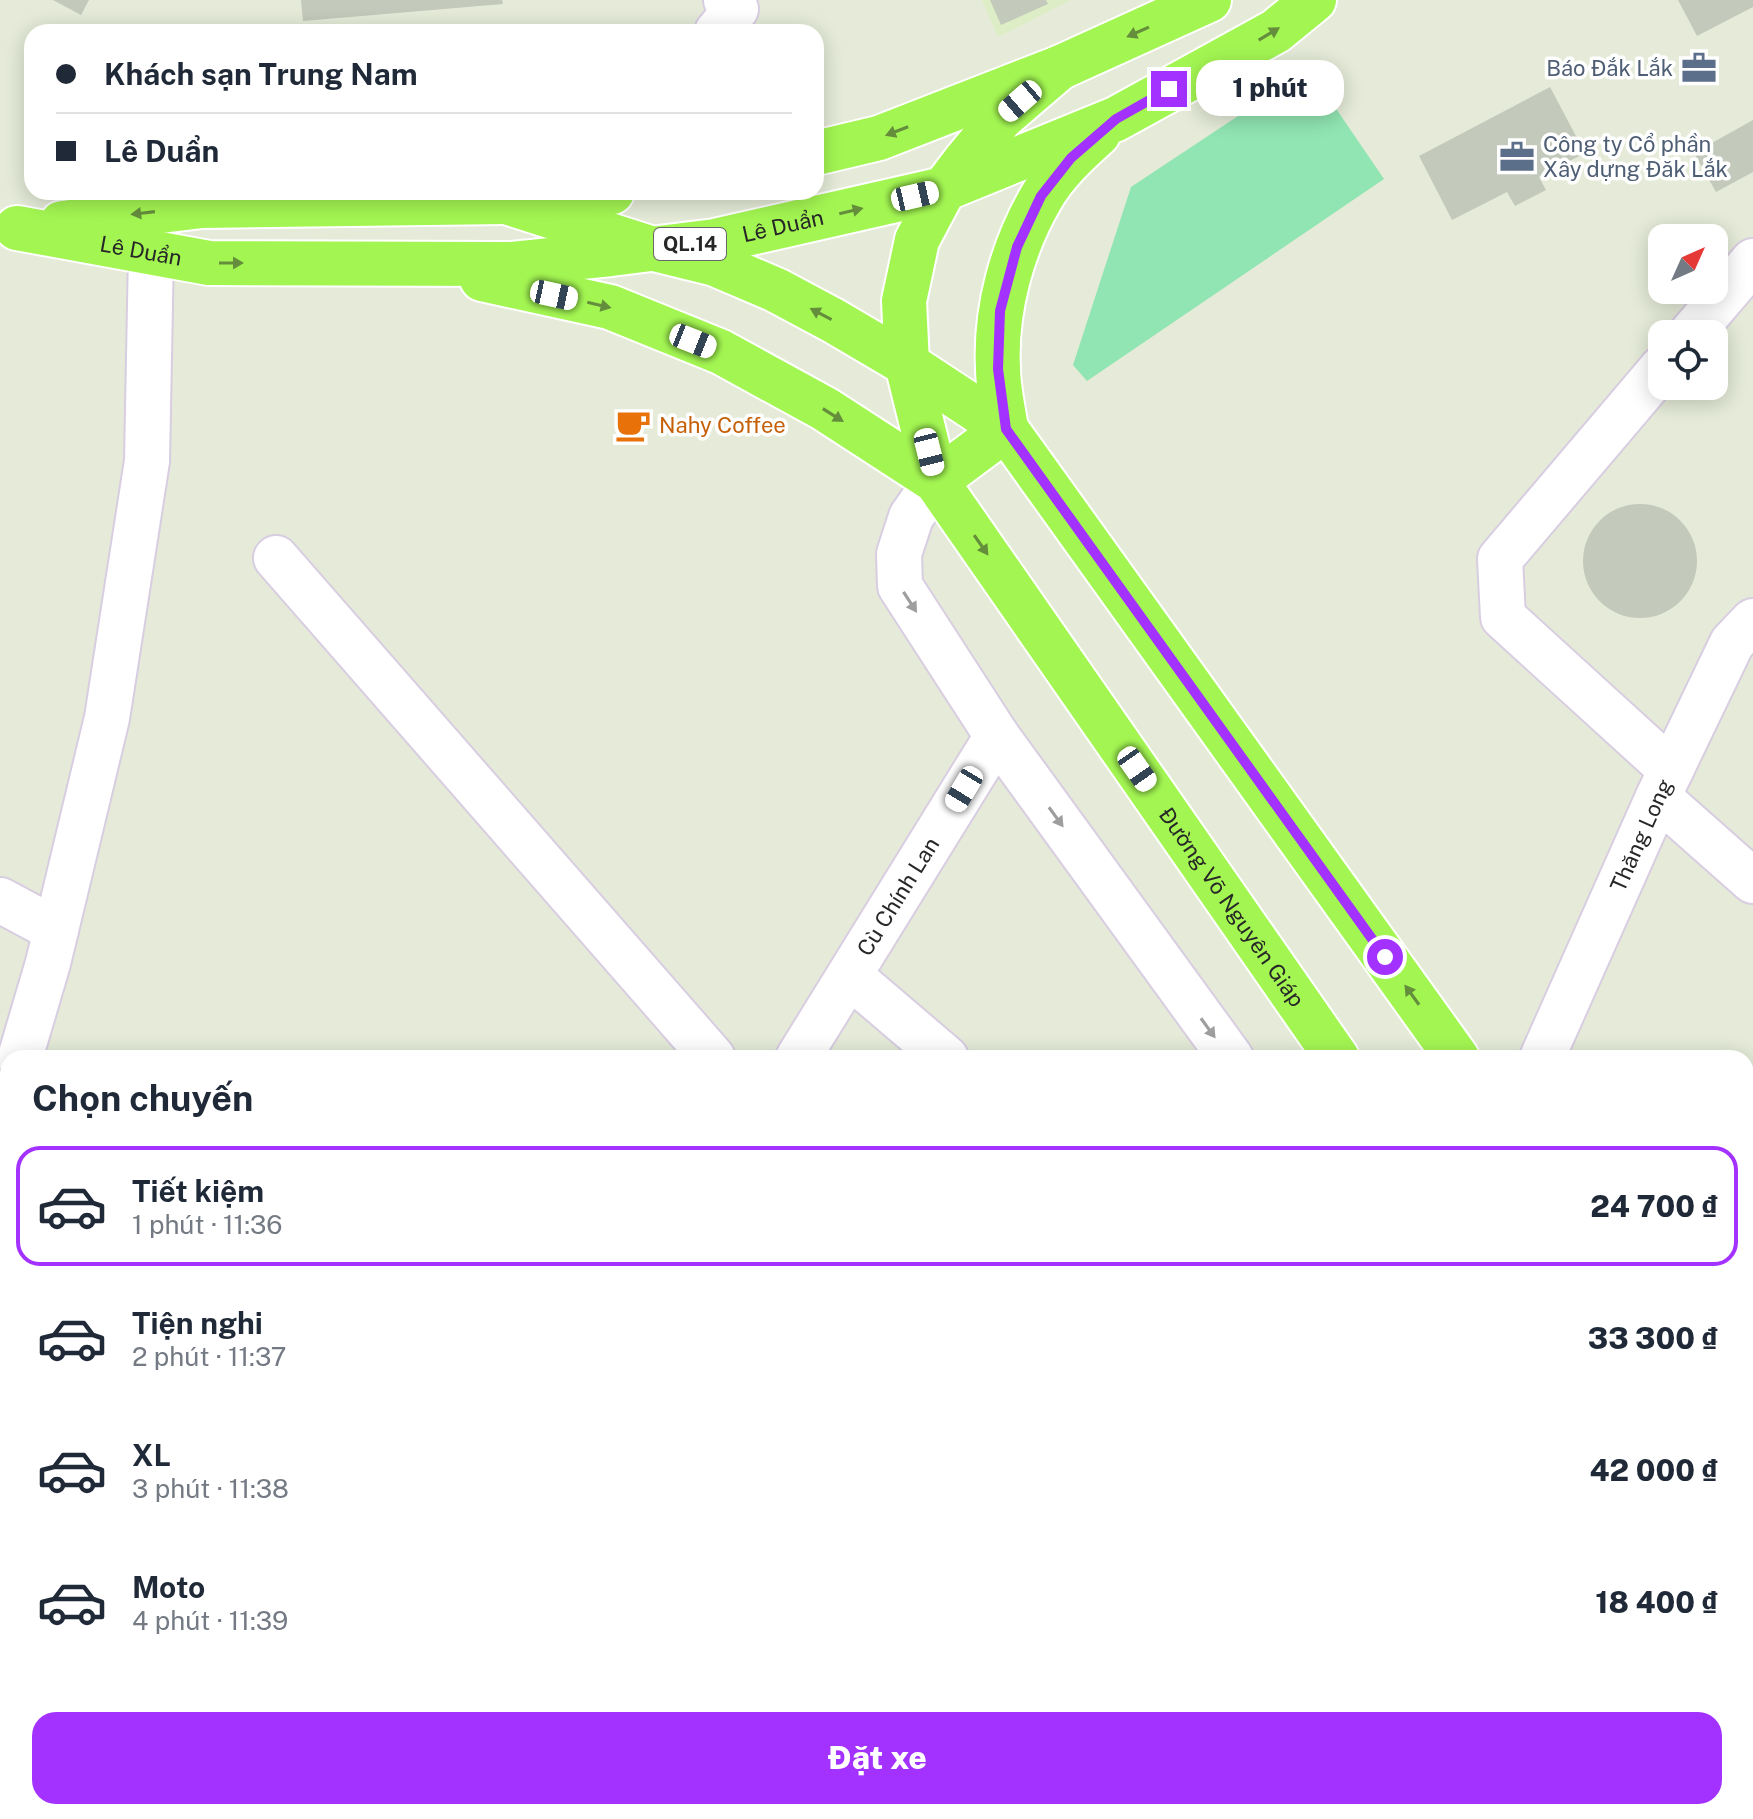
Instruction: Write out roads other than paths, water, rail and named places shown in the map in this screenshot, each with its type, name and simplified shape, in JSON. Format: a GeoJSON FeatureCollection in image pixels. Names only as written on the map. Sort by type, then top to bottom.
{"type":"FeatureCollection","features":[{"type":"Feature","properties":{"kind":"main road"},"geometry":{"type":"LineString","coordinates":[[824,151],[879,138],[1059,68],[1209,0]]}},
{"type":"Feature","properties":{"kind":"main road","name":"Lê Duẩn"},"geometry":{"type":"LineString","coordinates":[[8,228],[209,263],[512,264],[715,241],[944,189],[1116,119],[1276,31],[1314,0]]}},
{"type":"Feature","properties":{"kind":"main road"},"geometry":{"type":"LineString","coordinates":[[936,481],[907,364],[904,301],[917,240],[944,189],[966,160],[1001,118],[1059,68]]}},
{"type":"Feature","properties":{"kind":"main road"},"geometry":{"type":"LineString","coordinates":[[1006,429],[998,369],[1000,311],[1017,247],[1041,196],[1071,158],[1116,119]]}},
{"type":"Feature","properties":{"kind":"main road","name":"Lê Duẩn"},"geometry":{"type":"LineString","coordinates":[[8,228],[202,206],[527,200]]}},
{"type":"Feature","properties":{"kind":"main road"},"geometry":{"type":"LineString","coordinates":[[506,202],[650,248],[715,264],[776,290],[907,364],[1006,429],[1451,1050]]}},
{"type":"Feature","properties":{"kind":"main road"},"geometry":{"type":"LineString","coordinates":[[413,263],[610,307],[707,347],[825,409],[936,481]]}},
{"type":"Feature","properties":{"kind":"main road"},"geometry":{"type":"LineString","coordinates":[[936,481],[1006,429]]}},
{"type":"Feature","properties":{"kind":"main road","name":"Đường Võ Nguyên Giáp"},"geometry":{"type":"LineString","coordinates":[[936,481],[1331,1050]]}},
{"type":"Feature","properties":{"kind":"street"},"geometry":{"type":"LineString","coordinates":[[724,24],[736,9],[726,0]]}},
{"type":"Feature","properties":{"kind":"street"},"geometry":{"type":"LineString","coordinates":[[19,1050],[56,930],[107,718],[147,461],[151,252]]}},
{"type":"Feature","properties":{"kind":"street"},"geometry":{"type":"LineString","coordinates":[[1703,320],[1753,261]]}},
{"type":"Feature","properties":{"kind":"street"},"geometry":{"type":"LineString","coordinates":[[1648,385],[1500,559],[1503,617],[1753,881]]}},
{"type":"Feature","properties":{"kind":"street"},"geometry":{"type":"LineString","coordinates":[[936,481],[911,517],[899,554],[900,586],[997,736],[1225,1050]]}},
{"type":"Feature","properties":{"kind":"street"},"geometry":{"type":"LineString","coordinates":[[276,558],[706,1050]]}},
{"type":"Feature","properties":{"kind":"street","name":"Thăng Long"},"geometry":{"type":"LineString","coordinates":[[1546,1050],[1664,784],[1732,643],[1753,621]]}},
{"type":"Feature","properties":{"kind":"street","name":"Cù Chính Lan"},"geometry":{"type":"LineString","coordinates":[[803,1050],[997,736]]}},
{"type":"Feature","properties":{"kind":"street"},"geometry":{"type":"LineString","coordinates":[[0,900],[56,930]]}},
{"type":"Feature","properties":{"kind":"street"},"geometry":{"type":"LineString","coordinates":[[850,976],[937,1050]]}},
{"type":"Feature","properties":{"kind":"place","name":"Báo Đắk Lắk"},"geometry":{"type":"Point","coordinates":[1699,68]}},
{"type":"Feature","properties":{"kind":"place","name":"Công ty Cổ phần Xây dựng Đăk Lắk"},"geometry":{"type":"Point","coordinates":[1517,157]}},
{"type":"Feature","properties":{"kind":"place","name":"Nahy Coffee"},"geometry":{"type":"Point","coordinates":[633,425]}}]}
